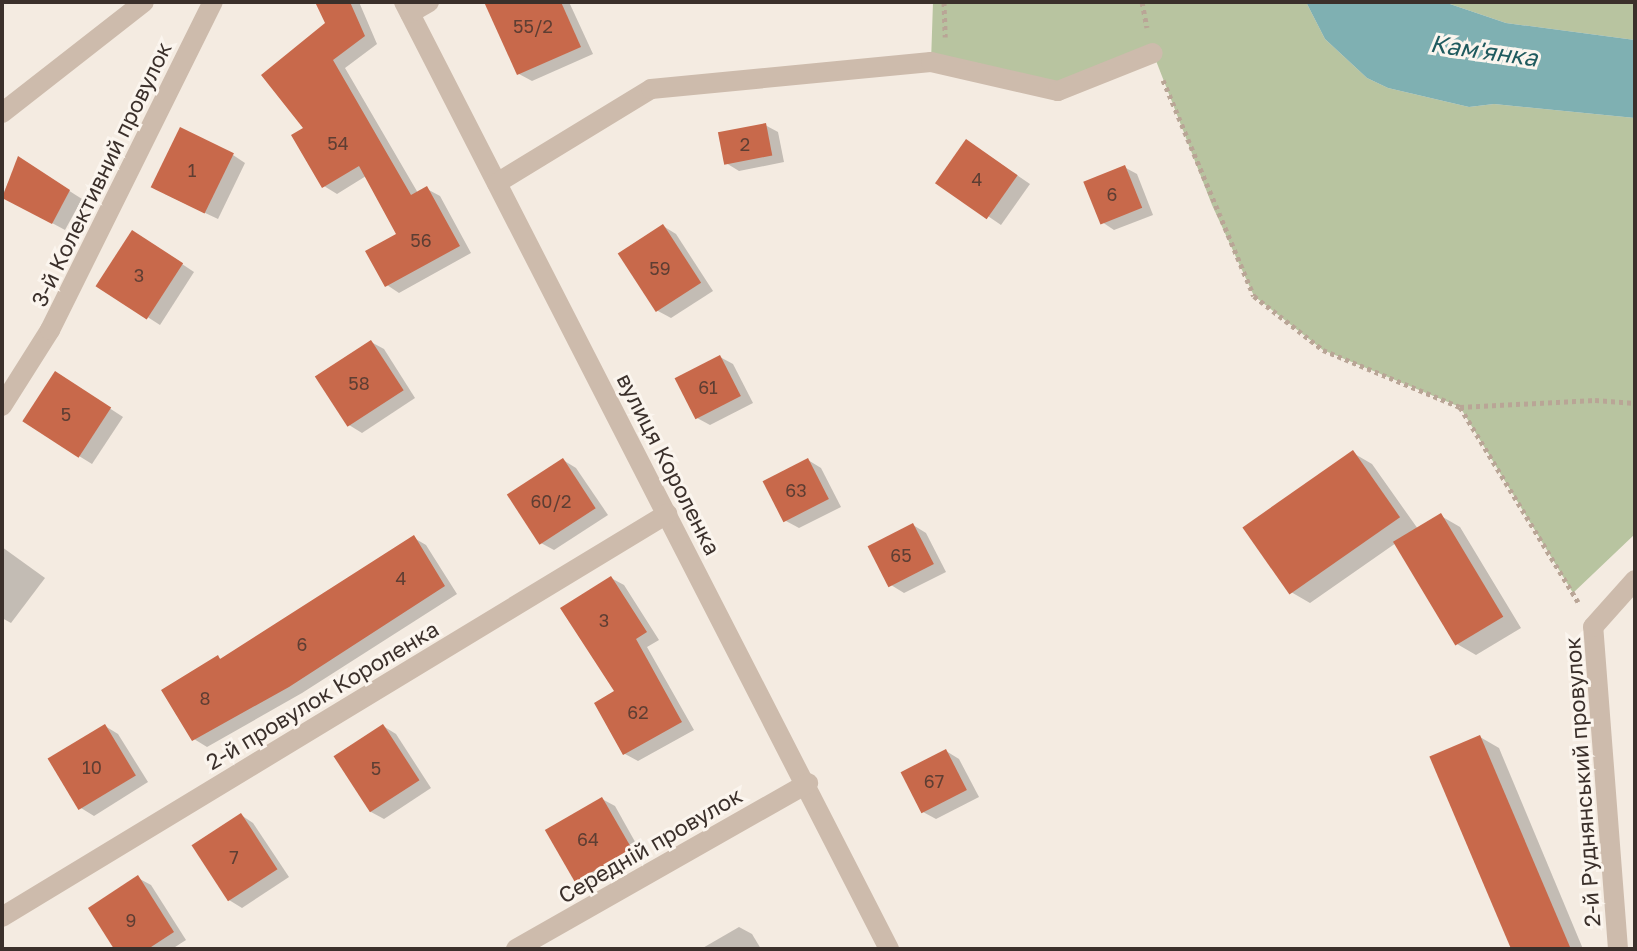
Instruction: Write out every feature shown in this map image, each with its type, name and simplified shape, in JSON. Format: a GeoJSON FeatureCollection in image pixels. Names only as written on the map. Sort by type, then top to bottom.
{"type":"FeatureCollection","features":[{"type":"Feature","properties":{"kind":"street"},"geometry":{"type":"LineString","coordinates":[[2,113],[144,2]]}},
{"type":"Feature","properties":{"kind":"street","name":"3-й Колективний провулок"},"geometry":{"type":"LineString","coordinates":[[2,406],[50,330],[213,2]]}},
{"type":"Feature","properties":{"kind":"street"},"geometry":{"type":"LineString","coordinates":[[407,8],[429,2]]}},
{"type":"Feature","properties":{"kind":"street","name":"вулиця Короленка"},"geometry":{"type":"LineString","coordinates":[[407,8],[808,783],[889,949]]}},
{"type":"Feature","properties":{"kind":"street"},"geometry":{"type":"LineString","coordinates":[[497,183],[651,89],[931,62],[1058,91],[1153,53]]}},
{"type":"Feature","properties":{"kind":"street","name":"2-й провулок Короленка"},"geometry":{"type":"LineString","coordinates":[[2,917],[667,514]]}},
{"type":"Feature","properties":{"kind":"street","name":"2-й Руднянський провулок"},"geometry":{"type":"LineString","coordinates":[[1618,949],[1593,627],[1635,580]]}},
{"type":"Feature","properties":{"kind":"street","name":"Середній провулок"},"geometry":{"type":"LineString","coordinates":[[516,949],[808,783]]}},
{"type":"Feature","properties":{"kind":"path"},"geometry":{"type":"LineString","coordinates":[[1142,2],[1153,53],[1212,205],[1254,296],[1323,350],[1460,407],[1595,400],[1635,403]]}},
{"type":"Feature","properties":{"kind":"path"},"geometry":{"type":"LineString","coordinates":[[1460,407],[1593,627]]}},
{"type":"Feature","properties":{"kind":"green space"},"geometry":{"type":"Polygon","coordinates":[[[933,2],[1306,2],[1325,39],[1367,78],[1388,88],[1469,107],[1494,104],[1635,118],[1635,534],[1573,593],[1460,407],[1323,350],[1254,296],[1212,205],[1153,53],[1058,91],[931,62],[933,2]]]}},
{"type":"Feature","properties":{"kind":"green space"},"geometry":{"type":"Polygon","coordinates":[[[1444,2],[1635,2],[1635,40],[1506,23],[1444,2]]]}},
{"type":"Feature","properties":{"kind":"water","name":"Кам'янка"},"geometry":{"type":"Polygon","coordinates":[[[1306,2],[1444,2],[1506,23],[1635,40],[1635,118],[1494,104],[1469,107],[1388,88],[1367,78],[1325,39],[1306,2]]]}},
{"type":"Feature","properties":{"kind":"building"},"geometry":{"type":"Polygon","coordinates":[[[315,2],[350,2],[365,36],[333,60],[411,195],[427,186],[460,246],[385,287],[365,251],[396,234],[359,166],[322,188],[291,135],[303,128],[261,75],[325,23],[315,2]]]}},
{"type":"Feature","properties":{"kind":"building"},"geometry":{"type":"Polygon","coordinates":[[[484,2],[561,2],[581,47],[517,75],[484,2]]]}},
{"type":"Feature","properties":{"kind":"building"},"geometry":{"type":"Polygon","coordinates":[[[766,123],[772,155],[724,165],[718,132],[766,123]]]}},
{"type":"Feature","properties":{"kind":"building"},"geometry":{"type":"Polygon","coordinates":[[[180,127],[234,153],[205,214],[151,187],[180,127]]]}},
{"type":"Feature","properties":{"kind":"building"},"geometry":{"type":"Polygon","coordinates":[[[966,139],[1018,175],[987,219],[935,183],[966,139]]]}},
{"type":"Feature","properties":{"kind":"building"},"geometry":{"type":"Polygon","coordinates":[[[18,156],[70,190],[52,224],[2,198],[18,156]]]}},
{"type":"Feature","properties":{"kind":"building"},"geometry":{"type":"Polygon","coordinates":[[[1125,165],[1142,208],[1101,225],[1083,182],[1125,165]]]}},
{"type":"Feature","properties":{"kind":"building"},"geometry":{"type":"Polygon","coordinates":[[[663,224],[701,283],[656,312],[618,253],[663,224]]]}},
{"type":"Feature","properties":{"kind":"building"},"geometry":{"type":"Polygon","coordinates":[[[132,230],[183,263],[147,319],[96,286],[132,230]]]}},
{"type":"Feature","properties":{"kind":"building"},"geometry":{"type":"Polygon","coordinates":[[[371,340],[404,390],[347,427],[315,376],[371,340]]]}},
{"type":"Feature","properties":{"kind":"building"},"geometry":{"type":"Polygon","coordinates":[[[720,355],[741,396],[695,419],[675,378],[720,355]]]}},
{"type":"Feature","properties":{"kind":"building"},"geometry":{"type":"Polygon","coordinates":[[[55,371],[111,407],[79,458],[22,421],[55,371]]]}},
{"type":"Feature","properties":{"kind":"building"},"geometry":{"type":"Polygon","coordinates":[[[1353,450],[1400,517],[1289,595],[1242,527],[1353,450]]]}},
{"type":"Feature","properties":{"kind":"building"},"geometry":{"type":"Polygon","coordinates":[[[563,458],[596,508],[539,545],[507,494],[563,458]]]}},
{"type":"Feature","properties":{"kind":"building"},"geometry":{"type":"Polygon","coordinates":[[[808,458],[829,499],[783,522],[763,481],[808,458]]]}},
{"type":"Feature","properties":{"kind":"building"},"geometry":{"type":"Polygon","coordinates":[[[1441,513],[1503,617],[1455,646],[1393,542],[1441,513]]]}},
{"type":"Feature","properties":{"kind":"building"},"geometry":{"type":"Polygon","coordinates":[[[913,523],[934,564],[888,587],[868,546],[913,523]]]}},
{"type":"Feature","properties":{"kind":"building"},"geometry":{"type":"Polygon","coordinates":[[[414,535],[445,586],[289,687],[192,741],[161,690],[218,655],[220,659],[414,535]]]}},
{"type":"Feature","properties":{"kind":"building"},"geometry":{"type":"Polygon","coordinates":[[[611,576],[647,632],[636,639],[682,722],[623,755],[594,703],[614,691],[560,608],[611,576]]]}},
{"type":"Feature","properties":{"kind":"building"},"geometry":{"type":"Polygon","coordinates":[[[105,724],[136,775],[78,810],[48,759],[105,724]]]}},
{"type":"Feature","properties":{"kind":"building"},"geometry":{"type":"Polygon","coordinates":[[[383,724],[419,780],[370,812],[334,756],[383,724]]]}},
{"type":"Feature","properties":{"kind":"building"},"geometry":{"type":"Polygon","coordinates":[[[1480,735],[1571,949],[1511,949],[1429,756],[1480,735]]]}},
{"type":"Feature","properties":{"kind":"building"},"geometry":{"type":"Polygon","coordinates":[[[946,749],[967,790],[921,813],[901,772],[946,749]]]}},
{"type":"Feature","properties":{"kind":"building"},"geometry":{"type":"Polygon","coordinates":[[[602,797],[632,849],[575,882],[545,830],[602,797]]]}},
{"type":"Feature","properties":{"kind":"building"},"geometry":{"type":"Polygon","coordinates":[[[241,813],[277,869],[228,901],[192,845],[241,813]]]}},
{"type":"Feature","properties":{"kind":"building"},"geometry":{"type":"Polygon","coordinates":[[[138,875],[174,932],[148,949],[114,949],[88,908],[138,875]]]}}]}
